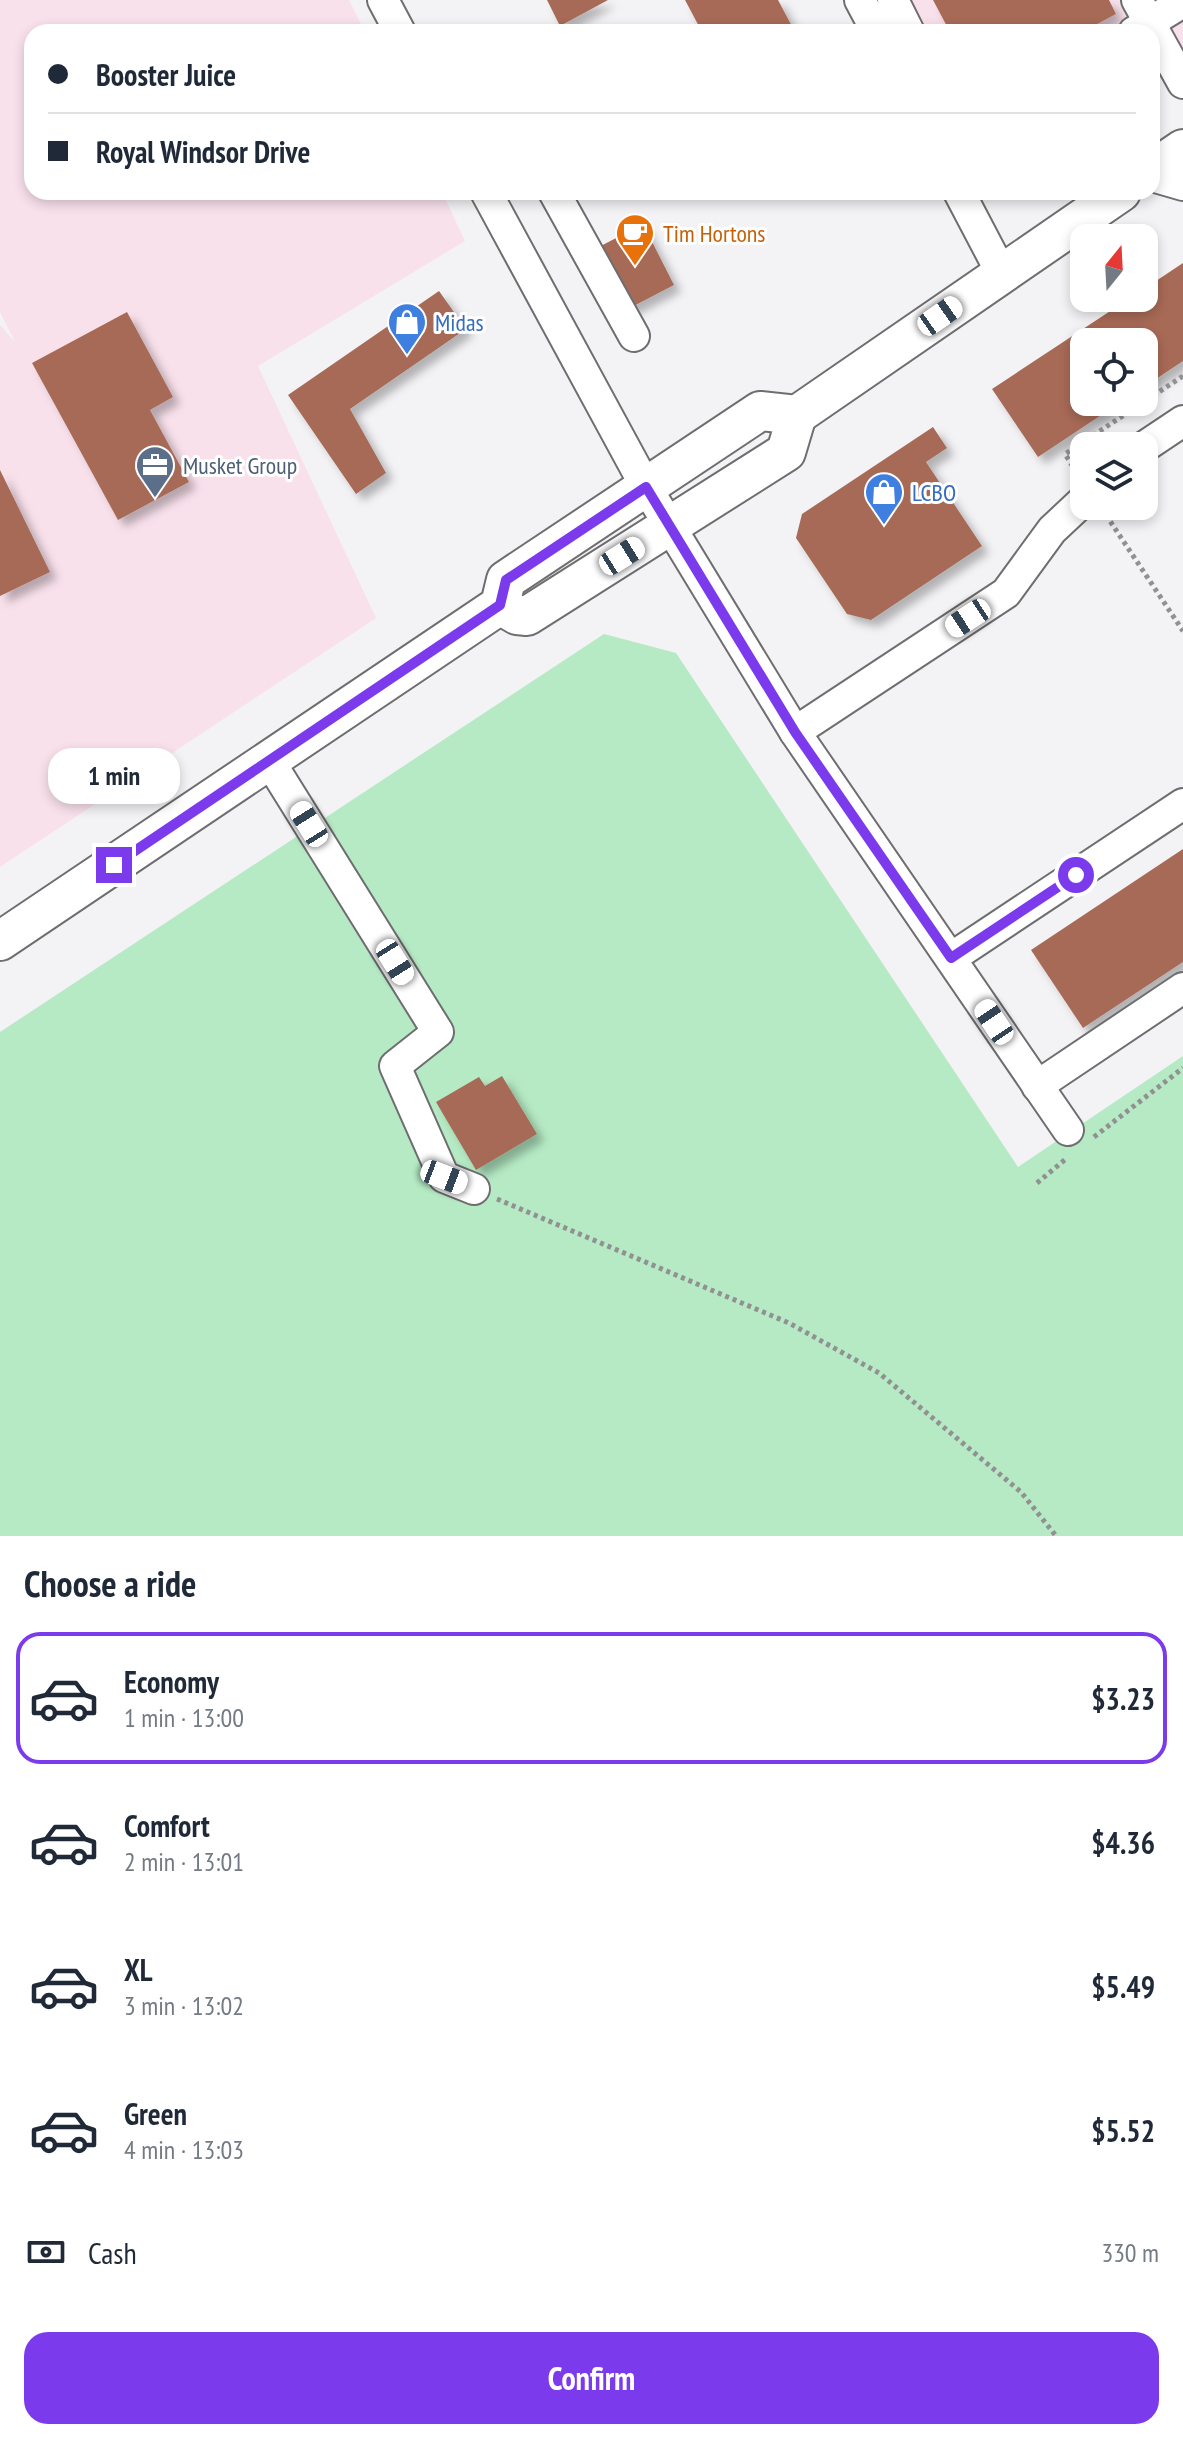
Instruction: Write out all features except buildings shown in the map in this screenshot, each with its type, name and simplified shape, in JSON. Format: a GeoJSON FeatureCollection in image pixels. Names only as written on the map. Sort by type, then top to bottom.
{"type":"FeatureCollection","features":[{"type":"Feature","properties":{"kind":"main road"},"geometry":{"type":"LineString","coordinates":[[1160,167],[1183,149]]}},
{"type":"Feature","properties":{"kind":"main road"},"geometry":{"type":"LineString","coordinates":[[0,941],[500,605],[506,580],[760,411],[797,415],[1109,200]]}},
{"type":"Feature","properties":{"kind":"main road"},"geometry":{"type":"LineString","coordinates":[[500,605],[517,615],[527,616],[670,527],[786,452],[797,415]]}},
{"type":"Feature","properties":{"kind":"lane"},"geometry":{"type":"LineString","coordinates":[[383,0],[396,24]]}},
{"type":"Feature","properties":{"kind":"lane"},"geometry":{"type":"LineString","coordinates":[[860,0],[873,24]]}},
{"type":"Feature","properties":{"kind":"lane"},"geometry":{"type":"LineString","coordinates":[[893,0],[905,24]]}},
{"type":"Feature","properties":{"kind":"lane"},"geometry":{"type":"LineString","coordinates":[[1140,18],[1183,2]]}},
{"type":"Feature","properties":{"kind":"lane"},"geometry":{"type":"LineString","coordinates":[[1160,48],[1183,83]]}},
{"type":"Feature","properties":{"kind":"lane"},"geometry":{"type":"LineString","coordinates":[[1160,176],[1183,185]]}},
{"type":"Feature","properties":{"kind":"lane"},"geometry":{"type":"LineString","coordinates":[[490,200],[646,487],[795,732],[1075,1143]]}},
{"type":"Feature","properties":{"kind":"lane"},"geometry":{"type":"LineString","coordinates":[[558,200],[634,336]]}},
{"type":"Feature","properties":{"kind":"lane"},"geometry":{"type":"LineString","coordinates":[[963,200],[1002,274]]}},
{"type":"Feature","properties":{"kind":"lane"},"geometry":{"type":"LineString","coordinates":[[1158,438],[1183,421]]}},
{"type":"Feature","properties":{"kind":"lane"},"geometry":{"type":"LineString","coordinates":[[795,732],[1006,593],[1052,530],[1070,513]]}},
{"type":"Feature","properties":{"kind":"lane"},"geometry":{"type":"LineString","coordinates":[[270,762],[438,1032],[395,1066],[444,1177],[474,1189]]}},
{"type":"Feature","properties":{"kind":"lane"},"geometry":{"type":"LineString","coordinates":[[951,958],[1183,804]]}},
{"type":"Feature","properties":{"kind":"lane"},"geometry":{"type":"LineString","coordinates":[[1037,1086],[1183,988]]}},
{"type":"Feature","properties":{"kind":"path"},"geometry":{"type":"LineString","coordinates":[[1098,432],[1183,376]]}},
{"type":"Feature","properties":{"kind":"path"},"geometry":{"type":"LineString","coordinates":[[1106,520],[1183,631]]}},
{"type":"Feature","properties":{"kind":"path"},"geometry":{"type":"LineString","coordinates":[[1037,1183],[1075,1143],[1183,1068]]}},
{"type":"Feature","properties":{"kind":"path"},"geometry":{"type":"LineString","coordinates":[[474,1189],[789,1323],[879,1373],[1021,1492],[1056,1536]]}},
{"type":"Feature","properties":{"kind":"shaded area"},"geometry":{"type":"Polygon","coordinates":[[[0,0],[349,0],[361,24],[24,24],[24,200],[446,200],[465,241],[258,366],[376,618],[0,867],[0,325],[15,342],[0,312],[0,0]]]}},
{"type":"Feature","properties":{"kind":"shaded area"},"geometry":{"type":"Polygon","coordinates":[[[877,0],[1183,0],[1183,62],[1160,78],[1160,24],[889,24],[877,0]]]}},
{"type":"Feature","properties":{"kind":"green space"},"geometry":{"type":"Polygon","coordinates":[[[604,634],[676,653],[1018,1167],[1183,1056],[1183,1536],[0,1536],[0,1032],[604,634]]]}},
{"type":"Feature","properties":{"kind":"place","name":"Tim Hortons"},"geometry":{"type":"Point","coordinates":[635,267]}},
{"type":"Feature","properties":{"kind":"place","name":"Midas"},"geometry":{"type":"Point","coordinates":[407,356]}},
{"type":"Feature","properties":{"kind":"place","name":"Musket Group"},"geometry":{"type":"Point","coordinates":[155,499]}},
{"type":"Feature","properties":{"kind":"place","name":"LCBO"},"geometry":{"type":"Point","coordinates":[884,526]}},
{"type":"Feature","properties":{"kind":"route"},"geometry":{"type":"LineString","coordinates":[[114,865],[500,605],[506,580],[646,487],[795,732],[951,958],[1076,875]]}}]}
